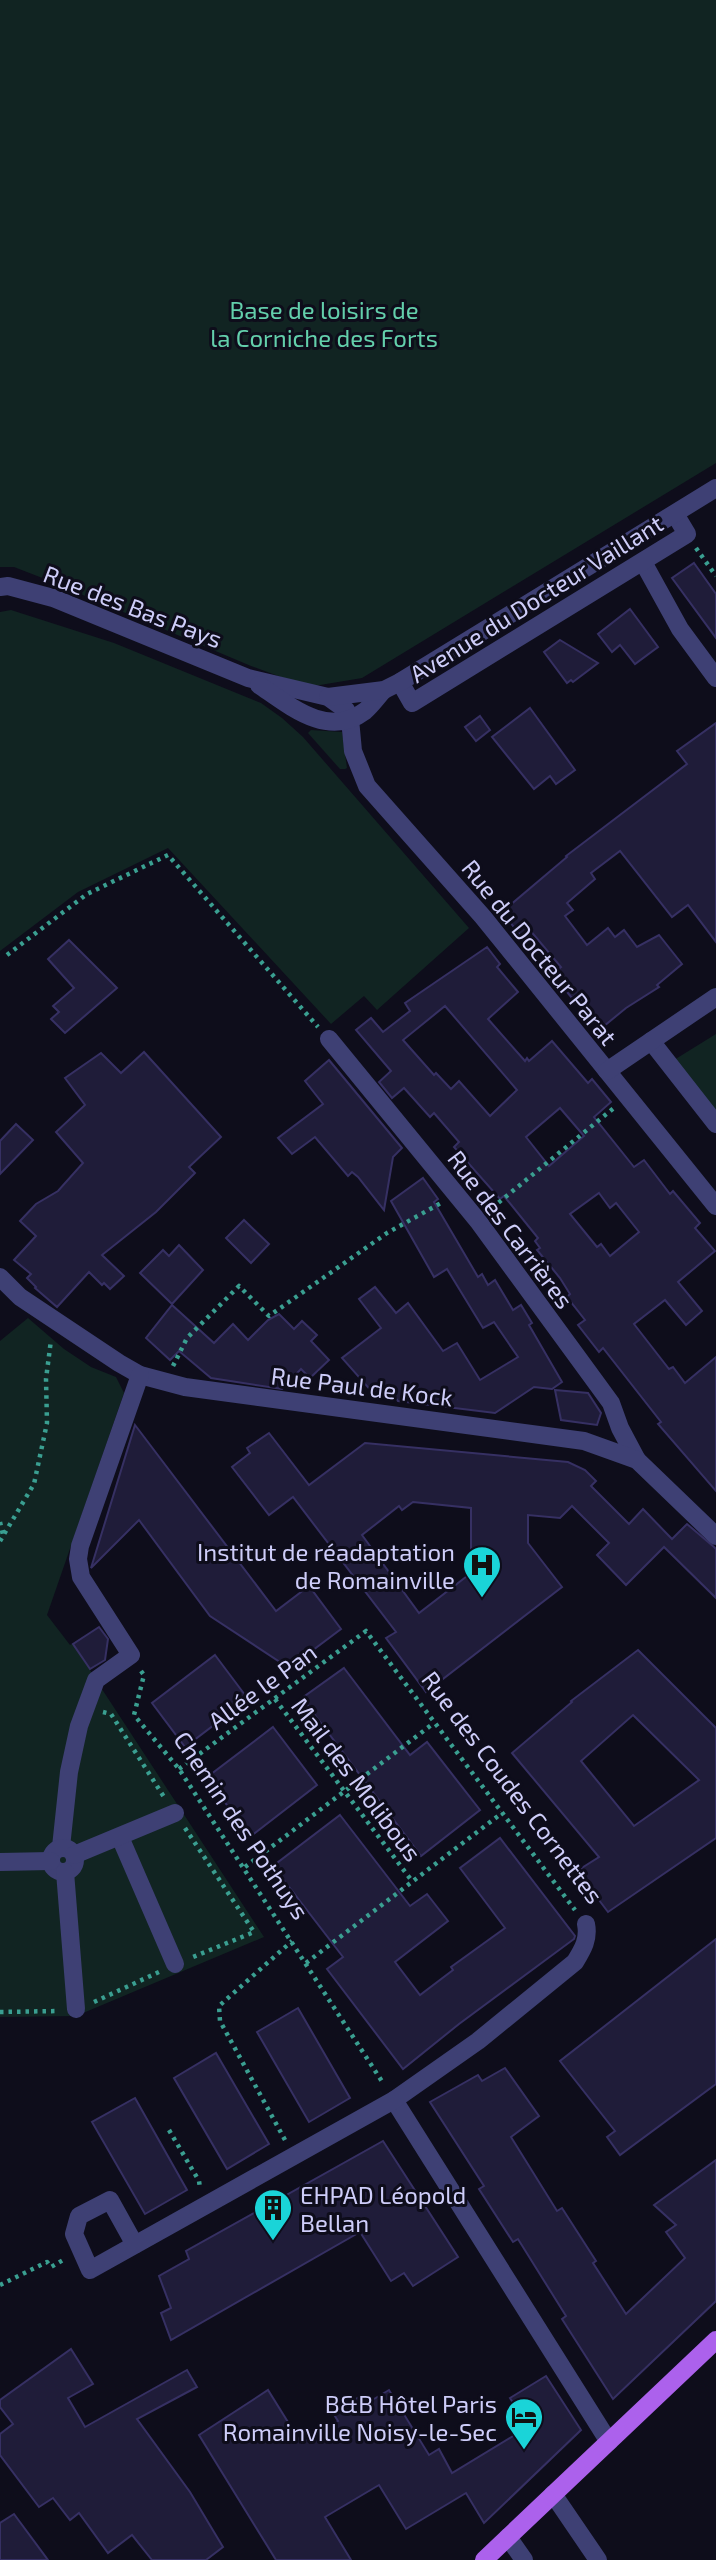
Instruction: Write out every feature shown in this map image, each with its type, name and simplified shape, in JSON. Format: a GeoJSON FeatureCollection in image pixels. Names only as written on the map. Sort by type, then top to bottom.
{"type":"FeatureCollection","features":[{"type":"Feature","properties":{"kind":"main road"},"geometry":{"type":"LineString","coordinates":[[484,2560],[716,2340]]}},
{"type":"Feature","properties":{"kind":"street","name":"Avenue du Docteur Vaillant"},"geometry":{"type":"LineString","coordinates":[[350,719],[365,710],[392,686],[716,488]]}},
{"type":"Feature","properties":{"kind":"street","name":"Avenue du Docteur Vaillant"},"geometry":{"type":"LineString","coordinates":[[392,686],[412,704],[687,534],[675,514]]}},
{"type":"Feature","properties":{"kind":"street"},"geometry":{"type":"LineString","coordinates":[[643,562],[680,629],[716,678]]}},
{"type":"Feature","properties":{"kind":"street","name":"Rue des Bas Pays"},"geometry":{"type":"LineString","coordinates":[[0,587],[8,586],[53,598],[248,678],[328,697]]}},
{"type":"Feature","properties":{"kind":"street","name":"Rue des Bas Pays"},"geometry":{"type":"LineString","coordinates":[[248,678],[301,713],[326,723],[350,719]]}},
{"type":"Feature","properties":{"kind":"street","name":"Avenue du Docteur Vaillant"},"geometry":{"type":"LineString","coordinates":[[328,697],[392,686]]}},
{"type":"Feature","properties":{"kind":"street"},"geometry":{"type":"LineString","coordinates":[[328,697],[346,710],[350,719]]}},
{"type":"Feature","properties":{"kind":"street","name":"Rue du Docteur Parat"},"geometry":{"type":"LineString","coordinates":[[350,719],[353,751],[367,786],[483,917],[716,1206]]}},
{"type":"Feature","properties":{"kind":"street"},"geometry":{"type":"LineString","coordinates":[[607,1071],[716,997]]}},
{"type":"Feature","properties":{"kind":"street","name":"Rue des Carrières"},"geometry":{"type":"LineString","coordinates":[[329,1040],[478,1221],[611,1403],[620,1429],[637,1460]]}},
{"type":"Feature","properties":{"kind":"street"},"geometry":{"type":"LineString","coordinates":[[651,1041],[716,1124]]}},
{"type":"Feature","properties":{"kind":"street","name":"Rue Paul de Kock"},"geometry":{"type":"LineString","coordinates":[[0,1277],[20,1297],[54,1321],[140,1375],[185,1387],[584,1441],[637,1460],[716,1535]]}},
{"type":"Feature","properties":{"kind":"street"},"geometry":{"type":"LineString","coordinates":[[75,2008],[63,1859],[69,1772],[83,1716],[96,1680],[131,1655],[81,1577],[78,1559],[80,1546],[140,1375]]}},
{"type":"Feature","properties":{"kind":"street"},"geometry":{"type":"LineString","coordinates":[[0,1862],[63,1859],[175,1813]]}},
{"type":"Feature","properties":{"kind":"street"},"geometry":{"type":"LineString","coordinates":[[120,1837],[175,1964]]}},
{"type":"Feature","properties":{"kind":"street","name":"Rue des Coudes Cornettes"},"geometry":{"type":"LineString","coordinates":[[81,2250],[90,2270],[394,2100],[478,2041],[575,1962],[585,1946],[588,1934],[586,1924]]}},
{"type":"Feature","properties":{"kind":"street"},"geometry":{"type":"LineString","coordinates":[[394,2100],[609,2442]]}},
{"type":"Feature","properties":{"kind":"street"},"geometry":{"type":"LineString","coordinates":[[81,2250],[74,2234],[79,2216],[110,2200],[135,2245]]}},
{"type":"Feature","properties":{"kind":"street"},"geometry":{"type":"LineString","coordinates":[[554,2494],[598,2560]]}},
{"type":"Feature","properties":{"kind":"street"},"geometry":{"type":"LineString","coordinates":[[508,2537],[524,2560]]}},
{"type":"Feature","properties":{"kind":"path"},"geometry":{"type":"LineString","coordinates":[[687,534],[716,576]]}},
{"type":"Feature","properties":{"kind":"path"},"geometry":{"type":"LineString","coordinates":[[7,955],[87,894],[168,855],[329,1040]]}},
{"type":"Feature","properties":{"kind":"path"},"geometry":{"type":"LineString","coordinates":[[478,1221],[626,1097]]}},
{"type":"Feature","properties":{"kind":"path"},"geometry":{"type":"LineString","coordinates":[[164,1382],[187,1338],[239,1286],[269,1316],[387,1233],[457,1195]]}},
{"type":"Feature","properties":{"kind":"path"},"geometry":{"type":"LineString","coordinates":[[0,1541],[34,1484],[47,1423],[46,1380],[54,1321]]}},
{"type":"Feature","properties":{"kind":"path"},"geometry":{"type":"LineString","coordinates":[[0,1522],[4,1535]]}},
{"type":"Feature","properties":{"kind":"path","name":"Allée le Pan"},"geometry":{"type":"LineString","coordinates":[[179,1769],[366,1631]]}},
{"type":"Feature","properties":{"kind":"path","name":"Rue des Coudes Cornettes"},"geometry":{"type":"LineString","coordinates":[[366,1631],[586,1924]]}},
{"type":"Feature","properties":{"kind":"path","name":"Chemin des Pothuys"},"geometry":{"type":"LineString","coordinates":[[131,1655],[144,1675],[134,1715],[179,1769],[394,2100]]}},
{"type":"Feature","properties":{"kind":"path","name":"Mail des Molibous"},"geometry":{"type":"LineString","coordinates":[[275,1699],[412,1881]]}},
{"type":"Feature","properties":{"kind":"path"},"geometry":{"type":"LineString","coordinates":[[245,1867],[434,1723]]}},
{"type":"Feature","properties":{"kind":"path"},"geometry":{"type":"LineString","coordinates":[[306,1963],[502,1813]]}},
{"type":"Feature","properties":{"kind":"path"},"geometry":{"type":"LineString","coordinates":[[292,1941],[219,2006],[220,2021],[293,2156]]}},
{"type":"Feature","properties":{"kind":"path"},"geometry":{"type":"LineString","coordinates":[[169,2130],[199,2180],[203,2206]]}},
{"type":"Feature","properties":{"kind":"path"},"geometry":{"type":"LineString","coordinates":[[0,2285],[47,2262],[51,2267],[81,2250]]}},
{"type":"Feature","properties":{"kind":"green space","name":"Base de loisirs de la Corniche des Forts"},"geometry":{"type":"Polygon","coordinates":[[[0,0],[716,0],[716,463],[362,678],[314,686],[251,666],[14,567],[0,567],[0,0]]]}},
{"type":"Feature","properties":{"kind":"green space"},"geometry":{"type":"Polygon","coordinates":[[[11,610],[114,643],[261,703],[303,737],[469,928],[377,1010],[364,996],[331,1024],[168,848],[78,892],[0,951],[0,612],[11,610]]]}},
{"type":"Feature","properties":{"kind":"green space"},"geometry":{"type":"Polygon","coordinates":[[[311,730],[342,732],[347,768],[340,769],[308,733],[311,730]]]}},
{"type":"Feature","properties":{"kind":"green space"},"geometry":{"type":"Polygon","coordinates":[[[716,1034],[716,1113],[674,1060],[716,1034]]]}},
{"type":"Feature","properties":{"kind":"green space"},"geometry":{"type":"Polygon","coordinates":[[[28,1318],[64,1349],[91,1367],[116,1377],[124,1393],[47,1615],[70,1645],[99,1627],[108,1639],[105,1660],[90,1670],[264,1937],[76,2016],[0,2017],[0,1341],[28,1318]]]}},
{"type":"Feature","properties":{"kind":"building"},"geometry":{"type":"Polygon","coordinates":[[[694,563],[716,594],[716,638],[672,578],[694,563]]]}},
{"type":"Feature","properties":{"kind":"building"},"geometry":{"type":"Polygon","coordinates":[[[630,609],[658,647],[635,664],[620,645],[612,652],[598,634],[630,609]]]}},
{"type":"Feature","properties":{"kind":"building"},"geometry":{"type":"Polygon","coordinates":[[[560,640],[598,663],[573,682],[571,680],[567,683],[544,652],[560,640]]]}},
{"type":"Feature","properties":{"kind":"building"},"geometry":{"type":"Polygon","coordinates":[[[530,708],[575,770],[556,784],[550,776],[534,789],[492,737],[530,708]]]}},
{"type":"Feature","properties":{"kind":"building"},"geometry":{"type":"Polygon","coordinates":[[[480,716],[490,730],[476,741],[465,727],[480,716]]]}},
{"type":"Feature","properties":{"kind":"building"},"geometry":{"type":"Polygon","coordinates":[[[716,723],[716,942],[688,905],[672,917],[620,851],[591,873],[595,879],[567,903],[573,910],[565,916],[587,945],[608,928],[615,937],[624,930],[637,947],[659,935],[682,964],[657,985],[659,987],[604,1026],[577,994],[572,998],[552,974],[561,967],[529,929],[521,936],[502,912],[566,856],[687,764],[677,751],[716,723]]]}},
{"type":"Feature","properties":{"kind":"building"},"geometry":{"type":"Polygon","coordinates":[[[69,940],[117,988],[65,1033],[51,1019],[59,1012],[53,1006],[74,988],[48,959],[69,940]]]}},
{"type":"Feature","properties":{"kind":"building"},"geometry":{"type":"Polygon","coordinates":[[[487,947],[500,964],[497,967],[518,992],[488,1019],[525,1061],[527,1058],[529,1061],[552,1041],[588,1083],[592,1079],[611,1102],[594,1117],[634,1167],[644,1160],[670,1194],[673,1191],[700,1223],[695,1228],[715,1251],[678,1282],[702,1311],[686,1325],[665,1300],[634,1324],[669,1369],[673,1367],[685,1383],[716,1357],[716,1491],[658,1424],[661,1422],[603,1348],[599,1352],[578,1325],[585,1320],[567,1297],[570,1294],[560,1278],[537,1250],[540,1248],[535,1241],[538,1238],[504,1196],[500,1199],[454,1147],[459,1142],[434,1113],[430,1117],[404,1088],[392,1098],[379,1082],[391,1071],[356,1030],[371,1018],[383,1032],[410,1011],[405,1003],[487,947]],[[445,1006],[403,1040],[434,1075],[436,1073],[451,1089],[459,1081],[490,1116],[517,1090],[445,1006]],[[560,1108],[526,1137],[549,1166],[584,1136],[560,1108]],[[599,1193],[570,1214],[597,1247],[601,1244],[610,1256],[639,1232],[616,1203],[610,1208],[599,1193]]]}},
{"type":"Feature","properties":{"kind":"building"},"geometry":{"type":"Polygon","coordinates":[[[144,1052],[221,1137],[189,1167],[195,1173],[156,1212],[102,1255],[124,1276],[110,1289],[89,1272],[57,1307],[35,1288],[27,1278],[31,1274],[14,1260],[36,1236],[20,1221],[36,1204],[58,1191],[83,1163],[56,1132],[85,1105],[65,1078],[101,1053],[121,1073],[144,1052]]]}},
{"type":"Feature","properties":{"kind":"building"},"geometry":{"type":"Polygon","coordinates":[[[329,1060],[402,1148],[393,1157],[384,1210],[358,1177],[352,1172],[348,1176],[315,1137],[292,1154],[278,1138],[323,1104],[305,1081],[329,1060]]]}},
{"type":"Feature","properties":{"kind":"building"},"geometry":{"type":"Polygon","coordinates":[[[16,1124],[33,1140],[0,1174],[0,1141],[16,1124]]]}},
{"type":"Feature","properties":{"kind":"building"},"geometry":{"type":"Polygon","coordinates":[[[423,1178],[438,1199],[434,1202],[478,1277],[482,1274],[488,1285],[495,1280],[513,1310],[521,1305],[532,1323],[529,1325],[562,1382],[552,1389],[534,1387],[495,1413],[398,1401],[386,1387],[384,1389],[382,1386],[373,1393],[342,1358],[381,1328],[359,1299],[375,1287],[396,1313],[408,1303],[443,1351],[457,1343],[480,1380],[518,1357],[494,1322],[483,1328],[447,1269],[434,1277],[391,1201],[423,1178]]]}},
{"type":"Feature","properties":{"kind":"building"},"geometry":{"type":"Polygon","coordinates":[[[244,1220],[269,1244],[251,1263],[226,1238],[244,1220]]]}},
{"type":"Feature","properties":{"kind":"building"},"geometry":{"type":"Polygon","coordinates":[[[179,1245],[203,1270],[172,1304],[140,1273],[163,1250],[169,1256],[179,1245]]]}},
{"type":"Feature","properties":{"kind":"building"},"geometry":{"type":"Polygon","coordinates":[[[172,1305],[214,1343],[233,1324],[248,1340],[268,1320],[279,1314],[294,1329],[302,1321],[317,1335],[311,1341],[329,1360],[310,1378],[301,1369],[282,1389],[211,1378],[179,1351],[170,1360],[146,1338],[172,1305]]]}},
{"type":"Feature","properties":{"kind":"building"},"geometry":{"type":"Polygon","coordinates":[[[555,1390],[588,1393],[601,1413],[597,1425],[561,1420],[555,1390]]]}},
{"type":"Feature","properties":{"kind":"building"},"geometry":{"type":"Polygon","coordinates":[[[135,1425],[276,1611],[309,1586],[341,1629],[289,1668],[210,1616],[139,1520],[91,1568],[135,1425]]]}},
{"type":"Feature","properties":{"kind":"building"},"geometry":{"type":"Polygon","coordinates":[[[269,1433],[309,1485],[365,1443],[568,1462],[585,1470],[596,1481],[591,1486],[629,1524],[643,1509],[672,1539],[687,1524],[714,1547],[716,1598],[664,1547],[626,1585],[597,1555],[609,1543],[572,1506],[560,1518],[528,1515],[528,1543],[562,1587],[426,1692],[386,1638],[396,1632],[293,1497],[269,1515],[232,1467],[250,1453],[247,1448],[269,1433]],[[413,1502],[402,1510],[399,1506],[362,1535],[419,1613],[471,1573],[471,1508],[413,1502]]]}},
{"type":"Feature","properties":{"kind":"building"},"geometry":{"type":"Polygon","coordinates":[[[99,1627],[108,1639],[105,1660],[90,1669],[73,1644],[99,1627]]]}},
{"type":"Feature","properties":{"kind":"building"},"geometry":{"type":"Polygon","coordinates":[[[638,1650],[716,1728],[716,1838],[608,1912],[577,1871],[599,1857],[512,1753],[571,1701],[638,1650]],[[633,1715],[581,1761],[634,1826],[699,1780],[633,1715]]]}},
{"type":"Feature","properties":{"kind":"building"},"geometry":{"type":"Polygon","coordinates":[[[215,1655],[248,1699],[185,1747],[152,1703],[215,1655]]]}},
{"type":"Feature","properties":{"kind":"building"},"geometry":{"type":"Polygon","coordinates":[[[344,1668],[410,1755],[427,1742],[480,1810],[421,1856],[302,1698],[344,1668]]]}},
{"type":"Feature","properties":{"kind":"building"},"geometry":{"type":"Polygon","coordinates":[[[273,1727],[317,1785],[251,1836],[206,1778],[273,1727]]]}},
{"type":"Feature","properties":{"kind":"building"},"geometry":{"type":"Polygon","coordinates":[[[340,1815],[410,1906],[427,1894],[448,1921],[395,1962],[420,1995],[453,1970],[451,1967],[505,1928],[460,1868],[500,1838],[575,1936],[574,1939],[403,2069],[327,1969],[343,1957],[273,1866],[340,1815]]]}},
{"type":"Feature","properties":{"kind":"building"},"geometry":{"type":"Polygon","coordinates":[[[716,1939],[716,2084],[620,2155],[607,2137],[615,2131],[560,2061],[716,1939]]]}},
{"type":"Feature","properties":{"kind":"building"},"geometry":{"type":"Polygon","coordinates":[[[298,2008],[350,2098],[309,2122],[257,2032],[298,2008]]]}},
{"type":"Feature","properties":{"kind":"building"},"geometry":{"type":"Polygon","coordinates":[[[216,2053],[269,2144],[227,2169],[174,2078],[216,2053]]]}},
{"type":"Feature","properties":{"kind":"building"},"geometry":{"type":"Polygon","coordinates":[[[505,2068],[539,2116],[511,2137],[557,2211],[562,2208],[626,2314],[685,2258],[666,2232],[676,2225],[654,2205],[716,2160],[716,2301],[613,2399],[562,2319],[566,2316],[518,2239],[513,2242],[479,2189],[484,2186],[430,2102],[478,2075],[482,2081],[505,2068]]]}},
{"type":"Feature","properties":{"kind":"building"},"geometry":{"type":"Polygon","coordinates":[[[135,2098],[187,2190],[145,2214],[92,2122],[135,2098]]]}},
{"type":"Feature","properties":{"kind":"building","name":"EHPAD Léopold Bellan"},"geometry":{"type":"Polygon","coordinates":[[[383,2141],[458,2257],[413,2286],[404,2273],[391,2281],[360,2232],[171,2340],[161,2313],[171,2308],[159,2276],[189,2259],[186,2251],[383,2141]]]}},
{"type":"Feature","properties":{"kind":"building"},"geometry":{"type":"Polygon","coordinates":[[[71,2349],[93,2384],[68,2398],[85,2427],[187,2370],[197,2387],[137,2419],[190,2492],[223,2547],[206,2560],[152,2560],[132,2535],[108,2553],[79,2513],[70,2520],[53,2498],[39,2507],[0,2455],[0,2434],[13,2424],[0,2407],[0,2400],[71,2349]]]}},
{"type":"Feature","properties":{"kind":"building"},"geometry":{"type":"Polygon","coordinates":[[[546,2376],[581,2430],[484,2523],[466,2493],[406,2529],[379,2485],[325,2517],[351,2560],[276,2560],[199,2435],[268,2390],[301,2443],[338,2421],[333,2413],[359,2397],[364,2405],[389,2390],[429,2455],[439,2449],[452,2473],[528,2427],[510,2398],[546,2376]]]}},
{"type":"Feature","properties":{"kind":"building"},"geometry":{"type":"Polygon","coordinates":[[[14,2514],[48,2560],[0,2560],[0,2523],[14,2514]]]}},
{"type":"Feature","properties":{"kind":"place","name":"Institut de réadaptation de Romainville"},"geometry":{"type":"Point","coordinates":[482,1599]}},
{"type":"Feature","properties":{"kind":"place","name":"EHPAD Léopold Bellan"},"geometry":{"type":"Point","coordinates":[273,2242]}},
{"type":"Feature","properties":{"kind":"place","name":"B&B Hôtel Paris Romainville Noisy-le-Sec"},"geometry":{"type":"Point","coordinates":[524,2451]}}]}
